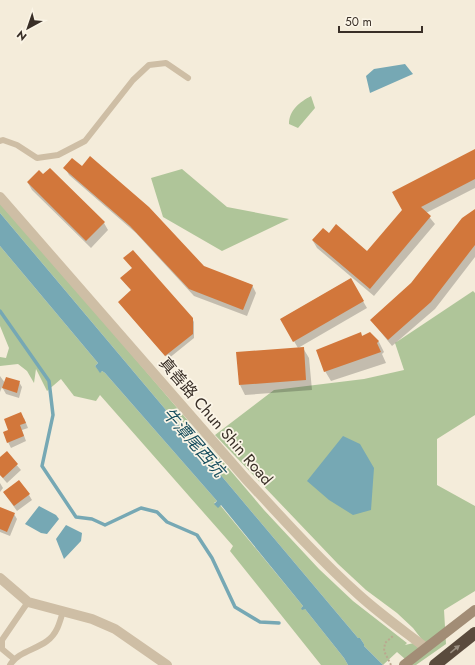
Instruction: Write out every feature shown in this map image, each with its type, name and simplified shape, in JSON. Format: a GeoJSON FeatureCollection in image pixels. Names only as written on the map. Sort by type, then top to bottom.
{"type":"FeatureCollection","features":[{"type":"Feature","properties":{"kind":"highway"},"geometry":{"type":"LineString","coordinates":[[436,665],[475,633]]}},
{"type":"Feature","properties":{"kind":"street","name":"真善路 Chun Shin Road"},"geometry":{"type":"LineString","coordinates":[[0,197],[244,478],[332,570],[361,596],[426,648]]}},
{"type":"Feature","properties":{"kind":"street"},"geometry":{"type":"LineString","coordinates":[[0,578],[28,602],[92,619],[115,629],[167,665]]}},
{"type":"Feature","properties":{"kind":"street"},"geometry":{"type":"LineString","coordinates":[[404,665],[475,610]]}},
{"type":"Feature","properties":{"kind":"lane"},"geometry":{"type":"LineString","coordinates":[[0,142],[3,140],[17,145],[37,158],[58,155],[85,141],[133,80],[149,65],[166,63],[188,78]]}},
{"type":"Feature","properties":{"kind":"lane"},"geometry":{"type":"LineString","coordinates":[[14,658],[2,649],[2,640],[28,602]]}},
{"type":"Feature","properties":{"kind":"lane"},"geometry":{"type":"LineString","coordinates":[[10,665],[14,658],[48,641],[57,630],[63,611]]}},
{"type":"Feature","properties":{"kind":"path"},"geometry":{"type":"LineString","coordinates":[[391,665],[384,651],[385,643],[389,638],[400,636]]}},
{"type":"Feature","properties":{"kind":"green space"},"geometry":{"type":"Polygon","coordinates":[[[311,96],[315,108],[298,128],[289,124],[289,119],[296,107],[311,96]]]}},
{"type":"Feature","properties":{"kind":"green space"},"geometry":{"type":"Polygon","coordinates":[[[182,169],[227,207],[289,219],[222,251],[163,217],[151,178],[182,169]]]}},
{"type":"Feature","properties":{"kind":"green space"},"geometry":{"type":"Polygon","coordinates":[[[0,200],[264,510],[319,569],[353,601],[407,643],[405,645],[423,641],[413,628],[397,613],[366,590],[338,564],[215,435],[274,390],[364,379],[404,370],[395,343],[473,291],[475,293],[475,415],[437,439],[437,485],[475,506],[475,591],[444,610],[446,644],[416,665],[412,665],[397,652],[383,665],[364,646],[360,638],[358,638],[0,213],[0,200]]]}},
{"type":"Feature","properties":{"kind":"green space"},"geometry":{"type":"Polygon","coordinates":[[[0,246],[98,363],[95,366],[100,372],[102,371],[105,373],[217,501],[214,503],[220,505],[303,606],[301,608],[305,609],[348,665],[321,665],[230,551],[233,546],[100,395],[96,401],[74,396],[61,379],[47,391],[36,369],[34,383],[27,371],[18,364],[0,366],[0,357],[6,358],[9,348],[0,326],[0,246]]]}},
{"type":"Feature","properties":{"kind":"water"},"geometry":{"type":"Polygon","coordinates":[[[405,64],[413,74],[370,93],[366,76],[374,69],[405,64]]]}},
{"type":"Feature","properties":{"kind":"water"},"geometry":{"type":"Polygon","coordinates":[[[0,213],[358,638],[360,638],[364,646],[383,665],[348,665],[305,609],[302,610],[301,608],[303,606],[221,505],[218,508],[214,504],[217,501],[105,373],[102,371],[100,373],[95,366],[98,363],[0,246],[0,213]]]}},
{"type":"Feature","properties":{"kind":"water"},"geometry":{"type":"Polygon","coordinates":[[[343,436],[360,444],[374,468],[371,510],[353,515],[329,500],[307,481],[343,436]]]}},
{"type":"Feature","properties":{"kind":"water"},"geometry":{"type":"Polygon","coordinates":[[[39,506],[56,515],[59,519],[47,534],[41,533],[25,524],[39,506]]]}},
{"type":"Feature","properties":{"kind":"water"},"geometry":{"type":"Polygon","coordinates":[[[66,525],[82,533],[81,541],[64,559],[56,539],[66,525]]]}},
{"type":"Feature","properties":{"kind":"building"},"geometry":{"type":"Polygon","coordinates":[[[475,149],[475,179],[421,207],[431,216],[370,289],[312,240],[323,228],[329,233],[336,224],[367,251],[402,210],[392,192],[475,149]]]}},
{"type":"Feature","properties":{"kind":"building"},"geometry":{"type":"Polygon","coordinates":[[[90,156],[149,207],[204,266],[253,285],[243,310],[189,289],[130,226],[63,168],[72,158],[82,166],[90,156]]]}},
{"type":"Feature","properties":{"kind":"building"},"geometry":{"type":"Polygon","coordinates":[[[50,168],[105,222],[86,241],[27,182],[39,170],[43,174],[50,168]]]}},
{"type":"Feature","properties":{"kind":"building"},"geometry":{"type":"Polygon","coordinates":[[[475,209],[475,245],[431,302],[388,340],[370,320],[411,283],[462,218],[475,209]]]}},
{"type":"Feature","properties":{"kind":"building"},"geometry":{"type":"Polygon","coordinates":[[[133,250],[193,318],[193,334],[165,356],[118,302],[131,290],[120,278],[132,268],[123,258],[133,250]]]}},
{"type":"Feature","properties":{"kind":"building"},"geometry":{"type":"Polygon","coordinates":[[[351,278],[364,301],[293,342],[280,319],[351,278]]]}},
{"type":"Feature","properties":{"kind":"building"},"geometry":{"type":"Polygon","coordinates":[[[361,332],[362,336],[370,332],[379,341],[377,343],[381,352],[324,372],[316,350],[361,332]]]}},
{"type":"Feature","properties":{"kind":"building"},"geometry":{"type":"Polygon","coordinates":[[[304,347],[306,380],[239,385],[236,352],[304,347]]]}},
{"type":"Feature","properties":{"kind":"building"},"geometry":{"type":"Polygon","coordinates":[[[6,377],[20,381],[17,393],[2,388],[6,377]]]}},
{"type":"Feature","properties":{"kind":"building"},"geometry":{"type":"Polygon","coordinates":[[[21,412],[26,423],[20,425],[24,436],[7,443],[3,432],[8,430],[4,419],[21,412]]]}},
{"type":"Feature","properties":{"kind":"building"},"geometry":{"type":"Polygon","coordinates":[[[7,451],[18,464],[3,478],[0,475],[0,457],[7,451]]]}},
{"type":"Feature","properties":{"kind":"building"},"geometry":{"type":"Polygon","coordinates":[[[19,480],[30,494],[14,506],[3,492],[19,480]]]}},
{"type":"Feature","properties":{"kind":"building"},"geometry":{"type":"Polygon","coordinates":[[[0,507],[15,513],[7,532],[0,529],[0,507]]]}},
{"type":"Feature","properties":{"kind":"waterway"},"geometry":{"type":"LineString","coordinates":[[0,311],[49,381],[53,415],[42,466],[76,517],[92,519],[105,525],[141,508],[157,512],[167,522],[197,535],[212,558],[235,607],[260,622],[279,623]]}},
{"type":"Feature","properties":{"kind":"water label","name":"牛潭尾西坑"},"geometry":{"type":"Point","coordinates":[194,442]}}]}
